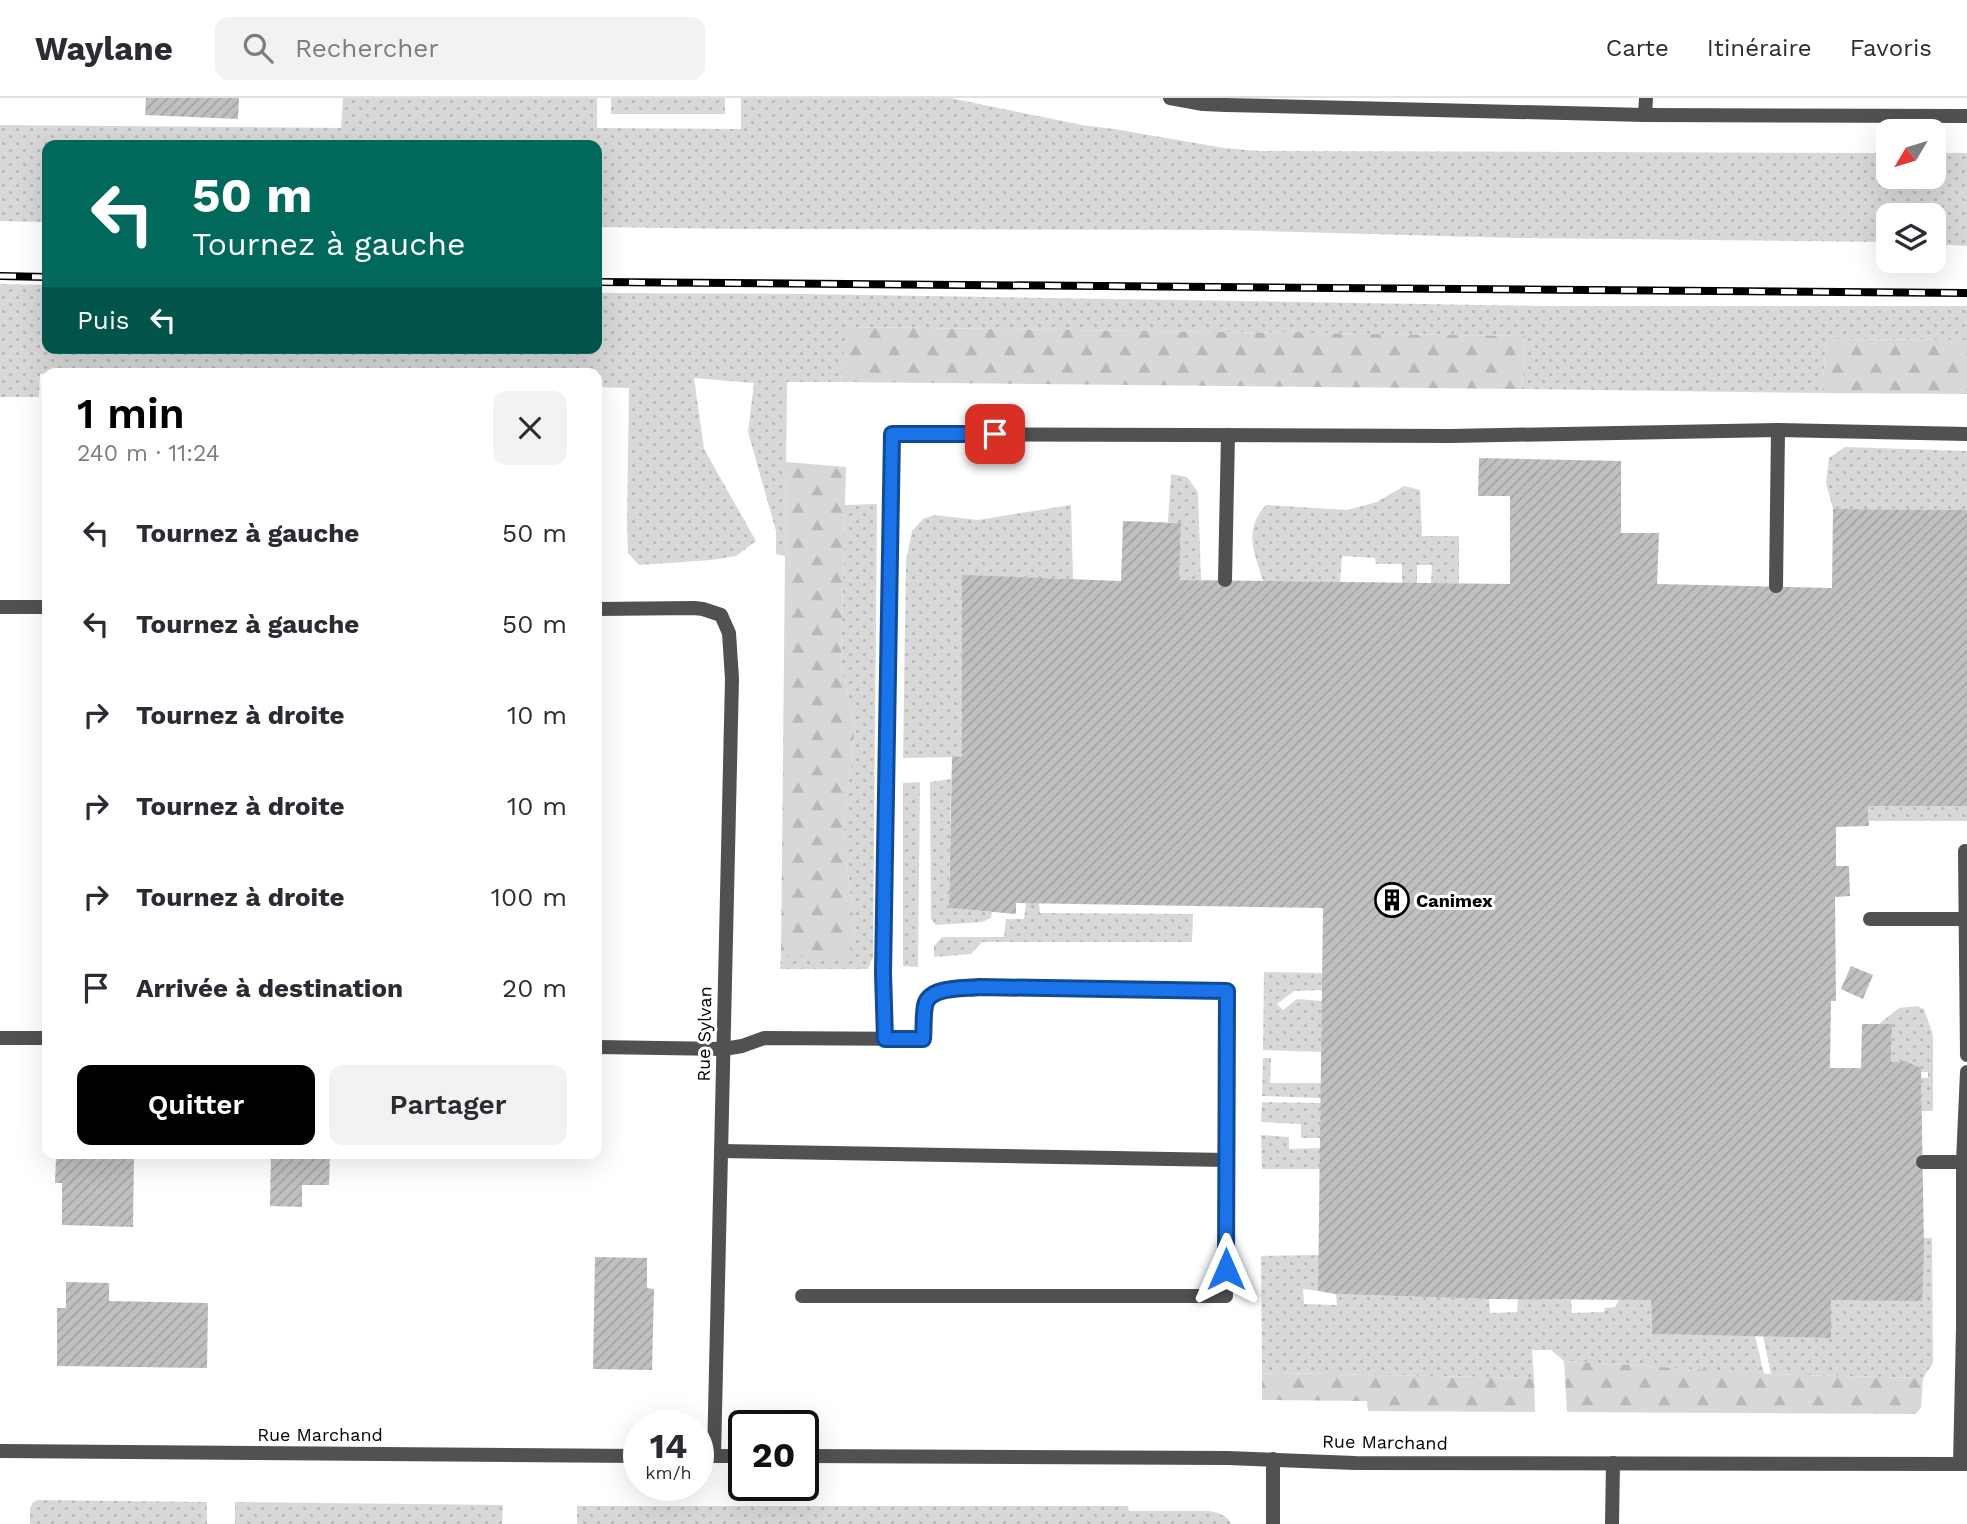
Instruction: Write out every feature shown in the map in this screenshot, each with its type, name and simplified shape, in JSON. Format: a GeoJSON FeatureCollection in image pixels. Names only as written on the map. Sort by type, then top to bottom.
{"type":"FeatureCollection","features":[{"type":"Feature","properties":{"kind":"street"},"geometry":{"type":"LineString","coordinates":[[1170,98],[1203,104],[1226,102],[1645,115],[1967,116]]}},
{"type":"Feature","properties":{"kind":"street"},"geometry":{"type":"LineString","coordinates":[[1645,115],[1646,98]]}},
{"type":"Feature","properties":{"kind":"street"},"geometry":{"type":"LineString","coordinates":[[1776,586],[1778,430]]}},
{"type":"Feature","properties":{"kind":"street"},"geometry":{"type":"LineString","coordinates":[[885,1039],[883,973],[892,434],[1450,436],[1778,430],[1967,434]]}},
{"type":"Feature","properties":{"kind":"street"},"geometry":{"type":"LineString","coordinates":[[1225,580],[1228,435]]}},
{"type":"Feature","properties":{"kind":"street"},"geometry":{"type":"LineString","coordinates":[[0,607],[42,607]]}},
{"type":"Feature","properties":{"kind":"street","name":"Rue Sylvan"},"geometry":{"type":"LineString","coordinates":[[602,609],[703,609],[720,615],[729,633],[732,679],[714,1456]]}},
{"type":"Feature","properties":{"kind":"street"},"geometry":{"type":"LineString","coordinates":[[1965,851],[1967,1055]]}},
{"type":"Feature","properties":{"kind":"street"},"geometry":{"type":"LineString","coordinates":[[1870,919],[1966,919]]}},
{"type":"Feature","properties":{"kind":"street"},"geometry":{"type":"LineString","coordinates":[[602,1047],[724,1049],[764,1038],[923,1039],[925,1003],[929,997],[941,991],[979,987],[1227,991],[1226,1296],[802,1296]]}},
{"type":"Feature","properties":{"kind":"street"},"geometry":{"type":"LineString","coordinates":[[0,1038],[42,1038]]}},
{"type":"Feature","properties":{"kind":"street"},"geometry":{"type":"LineString","coordinates":[[1964,1464],[1967,1072]]}},
{"type":"Feature","properties":{"kind":"street"},"geometry":{"type":"LineString","coordinates":[[721,1151],[1226,1160]]}},
{"type":"Feature","properties":{"kind":"street"},"geometry":{"type":"LineString","coordinates":[[1923,1162],[1965,1162]]}},
{"type":"Feature","properties":{"kind":"street","name":"Rue Marchand"},"geometry":{"type":"LineString","coordinates":[[0,1451],[623,1456]]}},
{"type":"Feature","properties":{"kind":"street"},"geometry":{"type":"LineString","coordinates":[[714,1456],[728,1456]]}},
{"type":"Feature","properties":{"kind":"street","name":"Rue Marchand"},"geometry":{"type":"LineString","coordinates":[[819,1457],[1964,1464]]}},
{"type":"Feature","properties":{"kind":"street"},"geometry":{"type":"LineString","coordinates":[[1273,1459],[1273,1524]]}},
{"type":"Feature","properties":{"kind":"street"},"geometry":{"type":"LineString","coordinates":[[1612,1524],[1613,1463]]}},
{"type":"Feature","properties":{"kind":"green space"},"geometry":{"type":"Polygon","coordinates":[[[343,98],[597,98],[597,128],[741,129],[741,98],[950,98],[1082,125],[1256,151],[1876,153],[1876,189],[1946,189],[1946,153],[1967,153],[1967,246],[1946,245],[1946,203],[1876,203],[1876,242],[1515,238],[1228,230],[602,227],[602,140],[42,140],[42,222],[0,221],[0,125],[341,128],[343,98]]]}},
{"type":"Feature","properties":{"kind":"green space"},"geometry":{"type":"Polygon","coordinates":[[[611,98],[725,98],[725,114],[611,114],[611,98]]]}},
{"type":"Feature","properties":{"kind":"green space"},"geometry":{"type":"Polygon","coordinates":[[[0,284],[42,285],[42,354],[602,354],[602,293],[1543,306],[1967,306],[1967,340],[1826,339],[1822,393],[1522,389],[1525,336],[848,327],[840,382],[787,382],[785,556],[776,554],[776,531],[748,432],[754,383],[694,378],[704,449],[756,541],[736,556],[639,565],[628,553],[629,388],[602,387],[602,368],[42,368],[39,397],[0,397],[0,284]]]}},
{"type":"Feature","properties":{"kind":"green space"},"geometry":{"type":"Polygon","coordinates":[[[847,327],[1525,336],[1522,389],[840,382],[847,327]]]}},
{"type":"Feature","properties":{"kind":"green space"},"geometry":{"type":"Polygon","coordinates":[[[1826,339],[1967,340],[1967,394],[1822,393],[1826,339]]]}},
{"type":"Feature","properties":{"kind":"green space"},"geometry":{"type":"Polygon","coordinates":[[[1845,447],[1967,451],[1967,510],[1833,509],[1826,483],[1829,458],[1845,447]]]}},
{"type":"Feature","properties":{"kind":"green space"},"geometry":{"type":"Polygon","coordinates":[[[786,462],[846,467],[841,663],[855,727],[843,833],[855,934],[847,957],[781,956],[786,462]]]}},
{"type":"Feature","properties":{"kind":"green space"},"geometry":{"type":"Polygon","coordinates":[[[1171,474],[1187,477],[1198,492],[1201,580],[1179,580],[1181,523],[1168,522],[1171,474]]]}},
{"type":"Feature","properties":{"kind":"green space"},"geometry":{"type":"Polygon","coordinates":[[[1404,486],[1420,490],[1422,536],[1459,536],[1459,583],[1431,583],[1432,565],[1417,565],[1417,583],[1402,583],[1402,564],[1376,564],[1375,558],[1342,556],[1340,582],[1263,581],[1252,542],[1255,524],[1266,505],[1347,510],[1377,502],[1404,486]]]}},
{"type":"Feature","properties":{"kind":"green space"},"geometry":{"type":"Polygon","coordinates":[[[877,504],[873,957],[868,969],[780,969],[781,956],[847,956],[855,934],[843,833],[855,727],[841,663],[845,505],[877,504]]]}},
{"type":"Feature","properties":{"kind":"green space"},"geometry":{"type":"Polygon","coordinates":[[[1071,505],[1073,579],[963,576],[962,757],[903,758],[906,561],[912,531],[923,519],[935,515],[978,520],[1071,505]]]}},
{"type":"Feature","properties":{"kind":"green space"},"geometry":{"type":"Polygon","coordinates":[[[951,779],[949,908],[992,912],[991,918],[982,922],[936,925],[931,919],[930,782],[951,779]]]}},
{"type":"Feature","properties":{"kind":"green space"},"geometry":{"type":"Polygon","coordinates":[[[920,782],[918,967],[903,966],[903,783],[920,782]]]}},
{"type":"Feature","properties":{"kind":"green space"},"geometry":{"type":"Polygon","coordinates":[[[1868,806],[1967,806],[1967,821],[1869,821],[1868,806]]]}},
{"type":"Feature","properties":{"kind":"green space"},"geometry":{"type":"Polygon","coordinates":[[[1026,903],[1039,903],[1040,913],[1193,914],[1192,942],[982,942],[971,954],[934,957],[934,946],[942,937],[1004,937],[1006,919],[1024,919],[1026,903]]]}},
{"type":"Feature","properties":{"kind":"green space"},"geometry":{"type":"Polygon","coordinates":[[[1264,972],[1322,973],[1322,990],[1294,991],[1277,1004],[1283,1010],[1297,999],[1322,1001],[1321,1052],[1263,1050],[1264,972]]]}},
{"type":"Feature","properties":{"kind":"green space"},"geometry":{"type":"Polygon","coordinates":[[[1917,1006],[1924,1009],[1933,1035],[1933,1111],[1922,1111],[1921,1078],[1928,1078],[1928,1072],[1921,1072],[1921,1068],[1906,1061],[1891,1062],[1892,1024],[1879,1024],[1899,1008],[1917,1006]]]}},
{"type":"Feature","properties":{"kind":"green space"},"geometry":{"type":"Polygon","coordinates":[[[1263,1058],[1271,1058],[1270,1083],[1321,1083],[1321,1098],[1262,1096],[1263,1058]]]}},
{"type":"Feature","properties":{"kind":"green space"},"geometry":{"type":"Polygon","coordinates":[[[1262,1102],[1321,1103],[1320,1138],[1301,1138],[1301,1124],[1261,1122],[1262,1102]]]}},
{"type":"Feature","properties":{"kind":"green space"},"geometry":{"type":"Polygon","coordinates":[[[1261,1135],[1289,1137],[1289,1149],[1320,1148],[1320,1169],[1262,1169],[1261,1135]]]}},
{"type":"Feature","properties":{"kind":"green space"},"geometry":{"type":"Polygon","coordinates":[[[1923,1238],[1932,1238],[1933,1363],[1923,1378],[1771,1374],[1763,1336],[1831,1338],[1831,1300],[1923,1238]]]}},
{"type":"Feature","properties":{"kind":"green space"},"geometry":{"type":"Polygon","coordinates":[[[1319,1255],[1318,1291],[1303,1289],[1304,1304],[1337,1305],[1336,1294],[1489,1299],[1490,1313],[1517,1312],[1518,1299],[1571,1300],[1572,1313],[1604,1312],[1605,1308],[1615,1307],[1619,1300],[1651,1300],[1652,1334],[1755,1336],[1764,1374],[1564,1361],[1551,1350],[1532,1350],[1534,1378],[1262,1374],[1261,1256],[1319,1255]]]}},
{"type":"Feature","properties":{"kind":"green space"},"geometry":{"type":"Polygon","coordinates":[[[1564,1361],[1771,1374],[1923,1378],[1921,1408],[1915,1414],[1567,1412],[1564,1361]]]}},
{"type":"Feature","properties":{"kind":"green space"},"geometry":{"type":"Polygon","coordinates":[[[1262,1374],[1534,1378],[1535,1412],[1368,1411],[1367,1401],[1262,1400],[1262,1374]]]}},
{"type":"Feature","properties":{"kind":"green space"},"geometry":{"type":"Polygon","coordinates":[[[37,1500],[207,1502],[207,1524],[30,1524],[30,1509],[37,1500]]]}},
{"type":"Feature","properties":{"kind":"green space"},"geometry":{"type":"Polygon","coordinates":[[[235,1502],[503,1505],[502,1524],[235,1524],[235,1502]]]}},
{"type":"Feature","properties":{"kind":"green space"},"geometry":{"type":"Polygon","coordinates":[[[577,1506],[1128,1506],[1129,1511],[1209,1511],[1225,1516],[1231,1524],[577,1524],[577,1506]]]}},
{"type":"Feature","properties":{"kind":"building"},"geometry":{"type":"Polygon","coordinates":[[[146,98],[239,98],[238,119],[145,115],[146,98]]]}},
{"type":"Feature","properties":{"kind":"building","name":"Canimex"},"geometry":{"type":"Polygon","coordinates":[[[1479,458],[1621,461],[1621,533],[1659,533],[1657,584],[1832,588],[1833,509],[1967,510],[1967,806],[1868,806],[1869,826],[1836,827],[1836,866],[1849,866],[1850,896],[1835,897],[1836,1001],[1831,1001],[1830,1068],[1861,1068],[1862,1024],[1892,1024],[1891,1062],[1906,1061],[1921,1068],[1924,1250],[1922,1301],[1831,1300],[1831,1338],[1652,1334],[1651,1300],[1489,1299],[1336,1294],[1318,1291],[1323,908],[1016,903],[1016,914],[949,908],[952,756],[962,757],[962,575],[1121,581],[1123,521],[1181,523],[1179,580],[1510,584],[1510,496],[1478,496],[1479,458]]]}},
{"type":"Feature","properties":{"kind":"building"},"geometry":{"type":"Polygon","coordinates":[[[1851,966],[1873,975],[1863,999],[1841,989],[1851,966]]]}},
{"type":"Feature","properties":{"kind":"building"},"geometry":{"type":"Polygon","coordinates":[[[56,1159],[134,1159],[133,1227],[62,1225],[62,1183],[55,1183],[56,1159]]]}},
{"type":"Feature","properties":{"kind":"building"},"geometry":{"type":"Polygon","coordinates":[[[271,1159],[330,1159],[329,1185],[302,1185],[302,1207],[270,1206],[271,1159]]]}},
{"type":"Feature","properties":{"kind":"building"},"geometry":{"type":"Polygon","coordinates":[[[595,1257],[647,1258],[647,1288],[654,1289],[652,1370],[593,1369],[595,1257]]]}},
{"type":"Feature","properties":{"kind":"building"},"geometry":{"type":"Polygon","coordinates":[[[66,1282],[109,1283],[109,1301],[208,1303],[207,1368],[57,1366],[57,1308],[66,1308],[66,1282]]]}},
{"type":"Feature","properties":{"kind":"railway"},"geometry":{"type":"LineString","coordinates":[[0,276],[42,277]]}},
{"type":"Feature","properties":{"kind":"railway"},"geometry":{"type":"LineString","coordinates":[[602,282],[1967,293]]}},
{"type":"Feature","properties":{"kind":"place","name":"Canimex"},"geometry":{"type":"Point","coordinates":[1392,900]}},
{"type":"Feature","properties":{"kind":"route"},"geometry":{"type":"LineString","coordinates":[[995,434],[892,434],[883,973],[885,1039],[923,1039],[925,1003],[929,997],[941,991],[979,987],[1227,991],[1226,1269]]}}]}
